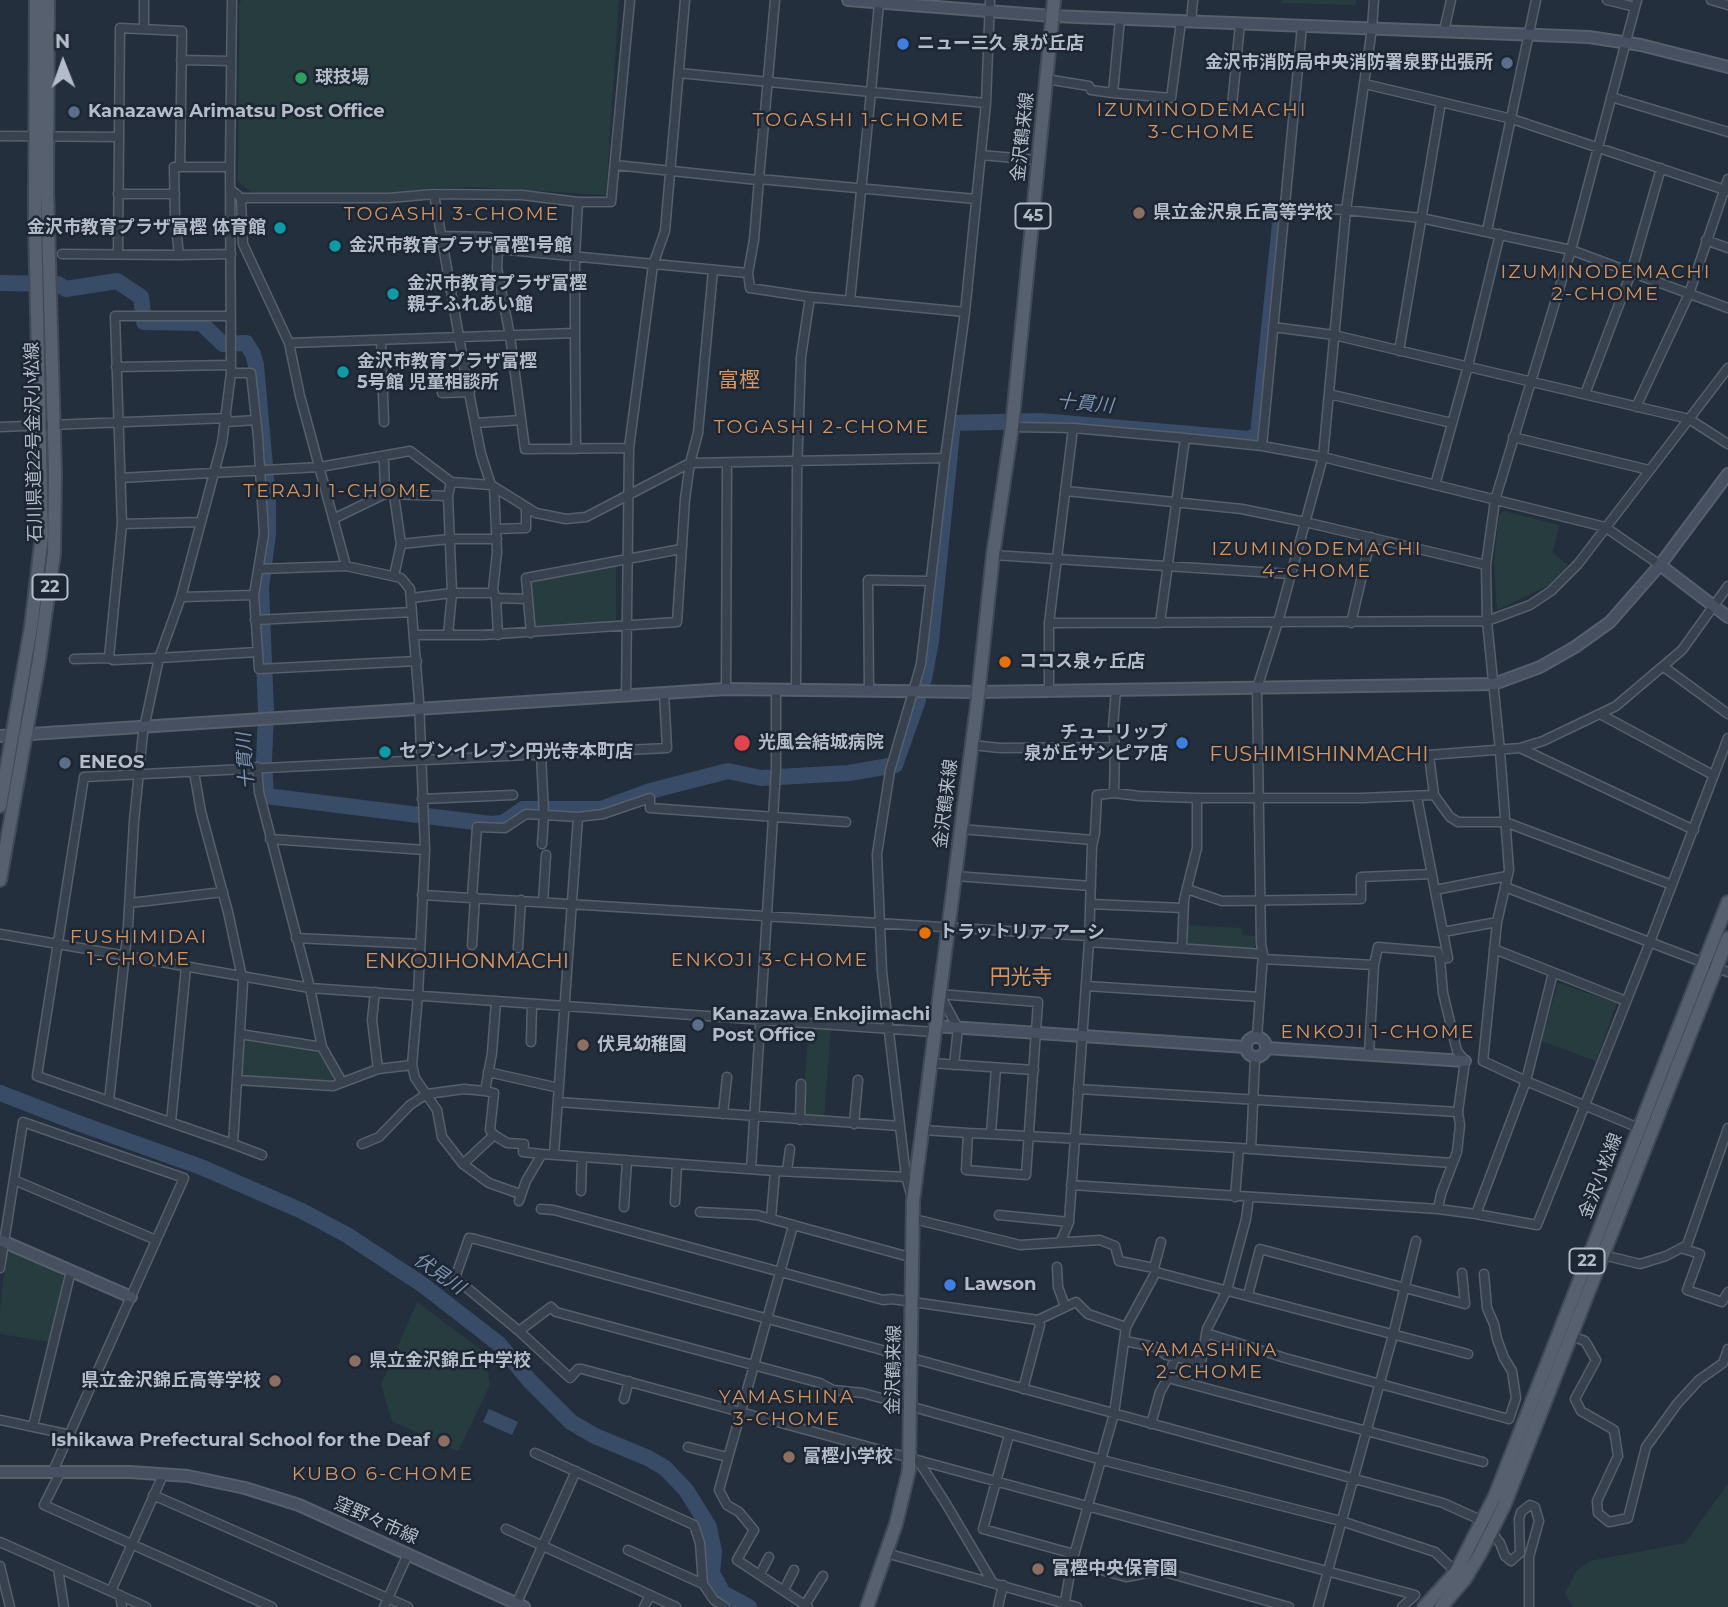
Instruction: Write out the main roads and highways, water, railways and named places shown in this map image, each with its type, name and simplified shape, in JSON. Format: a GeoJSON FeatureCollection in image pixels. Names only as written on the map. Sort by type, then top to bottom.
{"type":"FeatureCollection","features":[{"type":"Feature","properties":{"kind":"main road","name":"石川県道22号金沢小松線"},"geometry":{"type":"LineString","coordinates":[[0,806],[40,563],[47,425],[43,284],[34,137],[36,0]]}},
{"type":"Feature","properties":{"kind":"main road","name":"石川県道22号金沢小松線"},"geometry":{"type":"LineString","coordinates":[[43,284],[48,137],[48,0]]}},
{"type":"Feature","properties":{"kind":"main road","name":"金沢鶴来線"},"geometry":{"type":"LineString","coordinates":[[866,1607],[908,1483],[913,1201],[1012,422],[1054,0]]}},
{"type":"Feature","properties":{"kind":"main road","name":"石川県道22号金沢小松線"},"geometry":{"type":"LineString","coordinates":[[0,880],[12,735]]}},
{"type":"Feature","properties":{"kind":"main road","name":"金沢小松線"},"geometry":{"type":"LineString","coordinates":[[1424,1607],[1455,1572],[1483,1521],[1506,1468],[1728,902]]}},
{"type":"Feature","properties":{"kind":"main road","name":"金沢小松線"},"geometry":{"type":"LineString","coordinates":[[1441,1607],[1465,1579],[1492,1532],[1603,1255],[1722,970],[1728,938]]}},
{"type":"Feature","properties":{"kind":"water"},"geometry":{"type":"Polygon","coordinates":[[[489,1409],[518,1422],[512,1435],[483,1422],[489,1409]]]}},
{"type":"Feature","properties":{"kind":"waterway","name":"十貫川"},"geometry":{"type":"LineString","coordinates":[[924,679],[931,641],[953,423],[1040,421],[1249,439],[1258,434],[1280,224]]}},
{"type":"Feature","properties":{"kind":"waterway","name":"十貫川"},"geometry":{"type":"LineString","coordinates":[[0,283],[58,284],[66,289],[117,281],[141,297],[144,322],[201,323],[223,344],[246,343],[253,354],[268,500],[268,534],[261,588],[266,796],[491,824],[503,823],[523,809],[601,809],[650,791],[728,771],[761,778],[849,773],[895,765],[918,700]]}},
{"type":"Feature","properties":{"kind":"waterway","name":"伏見川"},"geometry":{"type":"LineString","coordinates":[[0,1093],[201,1167],[302,1211],[347,1235],[423,1285],[499,1344],[529,1380],[571,1422],[665,1468],[686,1490],[709,1527],[714,1552],[712,1573],[723,1593],[749,1607]]}},
{"type":"Feature","properties":{"kind":"place","name":"ニュー三久 泉が丘店"},"geometry":{"type":"Point","coordinates":[903,44]}},
{"type":"Feature","properties":{"kind":"place","name":"金沢市消防局中央消防署泉野出張所"},"geometry":{"type":"Point","coordinates":[1507,63]}},
{"type":"Feature","properties":{"kind":"place","name":"球技場"},"geometry":{"type":"Point","coordinates":[301,78]}},
{"type":"Feature","properties":{"kind":"place","name":"Kanazawa Arimatsu Post Office"},"geometry":{"type":"Point","coordinates":[74,112]}},
{"type":"Feature","properties":{"kind":"place","name":"県立金沢泉丘高等学校"},"geometry":{"type":"Point","coordinates":[1139,213]}},
{"type":"Feature","properties":{"kind":"place","name":"金沢市教育プラザ富樫 体育館"},"geometry":{"type":"Point","coordinates":[280,228]}},
{"type":"Feature","properties":{"kind":"place","name":"金沢市教育プラザ富樫1号館"},"geometry":{"type":"Point","coordinates":[335,246]}},
{"type":"Feature","properties":{"kind":"place","name":"金沢市教育プラザ富樫 親子ふれあい館"},"geometry":{"type":"Point","coordinates":[393,294]}},
{"type":"Feature","properties":{"kind":"place","name":"金沢市教育プラザ富樫 5号館 児童相談所"},"geometry":{"type":"Point","coordinates":[343,372]}},
{"type":"Feature","properties":{"kind":"place","name":"ココス泉ヶ丘店"},"geometry":{"type":"Point","coordinates":[1005,662]}},
{"type":"Feature","properties":{"kind":"place","name":"光風会結城病院"},"geometry":{"type":"Point","coordinates":[742,743]}},
{"type":"Feature","properties":{"kind":"place","name":"チューリップ 泉が丘サンピア店"},"geometry":{"type":"Point","coordinates":[1182,743]}},
{"type":"Feature","properties":{"kind":"place","name":"セブンイレブン円光寺本町店"},"geometry":{"type":"Point","coordinates":[385,752]}},
{"type":"Feature","properties":{"kind":"place","name":"ENEOS"},"geometry":{"type":"Point","coordinates":[65,763]}},
{"type":"Feature","properties":{"kind":"place","name":"トラットリア アーシ"},"geometry":{"type":"Point","coordinates":[925,933]}},
{"type":"Feature","properties":{"kind":"place","name":"Kanazawa Enkojimachi Post Office"},"geometry":{"type":"Point","coordinates":[698,1025]}},
{"type":"Feature","properties":{"kind":"place","name":"伏見幼稚園"},"geometry":{"type":"Point","coordinates":[583,1045]}},
{"type":"Feature","properties":{"kind":"place","name":"Lawson"},"geometry":{"type":"Point","coordinates":[950,1285]}},
{"type":"Feature","properties":{"kind":"place","name":"県立金沢錦丘中学校"},"geometry":{"type":"Point","coordinates":[355,1361]}},
{"type":"Feature","properties":{"kind":"place","name":"県立金沢錦丘高等学校"},"geometry":{"type":"Point","coordinates":[275,1381]}},
{"type":"Feature","properties":{"kind":"place","name":"Ishikawa Prefectural School for the Deaf"},"geometry":{"type":"Point","coordinates":[444,1441]}},
{"type":"Feature","properties":{"kind":"place","name":"富樫小学校"},"geometry":{"type":"Point","coordinates":[789,1457]}},
{"type":"Feature","properties":{"kind":"place","name":"富樫中央保育園"},"geometry":{"type":"Point","coordinates":[1038,1569]}},
{"type":"Feature","properties":{"kind":"district","name":"TOGASHI 1-CHOME"},"geometry":{"type":"Point","coordinates":[859,120]}},
{"type":"Feature","properties":{"kind":"district","name":"IZUMINODEMACHI 3-CHOME"},"geometry":{"type":"Point","coordinates":[1202,121]}},
{"type":"Feature","properties":{"kind":"district","name":"TOGASHI 3-CHOME"},"geometry":{"type":"Point","coordinates":[452,214]}},
{"type":"Feature","properties":{"kind":"district","name":"IZUMINODEMACHI 2-CHOME"},"geometry":{"type":"Point","coordinates":[1606,283]}},
{"type":"Feature","properties":{"kind":"district","name":"富樫"},"geometry":{"type":"Point","coordinates":[739,381]}},
{"type":"Feature","properties":{"kind":"district","name":"TOGASHI 2-CHOME"},"geometry":{"type":"Point","coordinates":[822,427]}},
{"type":"Feature","properties":{"kind":"district","name":"TERAJI 1-CHOME"},"geometry":{"type":"Point","coordinates":[338,491]}},
{"type":"Feature","properties":{"kind":"district","name":"IZUMINODEMACHI 4-CHOME"},"geometry":{"type":"Point","coordinates":[1317,560]}},
{"type":"Feature","properties":{"kind":"district","name":"FUSHIMISHINMACHI"},"geometry":{"type":"Point","coordinates":[1319,755]}},
{"type":"Feature","properties":{"kind":"district","name":"FUSHIMIDAI 1-CHOME"},"geometry":{"type":"Point","coordinates":[139,948]}},
{"type":"Feature","properties":{"kind":"district","name":"ENKOJI 3-CHOME"},"geometry":{"type":"Point","coordinates":[770,960]}},
{"type":"Feature","properties":{"kind":"district","name":"ENKOJIHONMACHI"},"geometry":{"type":"Point","coordinates":[467,962]}},
{"type":"Feature","properties":{"kind":"district","name":"円光寺"},"geometry":{"type":"Point","coordinates":[1021,978]}},
{"type":"Feature","properties":{"kind":"district","name":"ENKOJI 1-CHOME"},"geometry":{"type":"Point","coordinates":[1378,1032]}},
{"type":"Feature","properties":{"kind":"district","name":"YAMASHINA 2-CHOME"},"geometry":{"type":"Point","coordinates":[1210,1361]}},
{"type":"Feature","properties":{"kind":"district","name":"YAMASHINA 3-CHOME"},"geometry":{"type":"Point","coordinates":[787,1408]}},
{"type":"Feature","properties":{"kind":"district","name":"KUBO 6-CHOME"},"geometry":{"type":"Point","coordinates":[383,1474]}}]}
